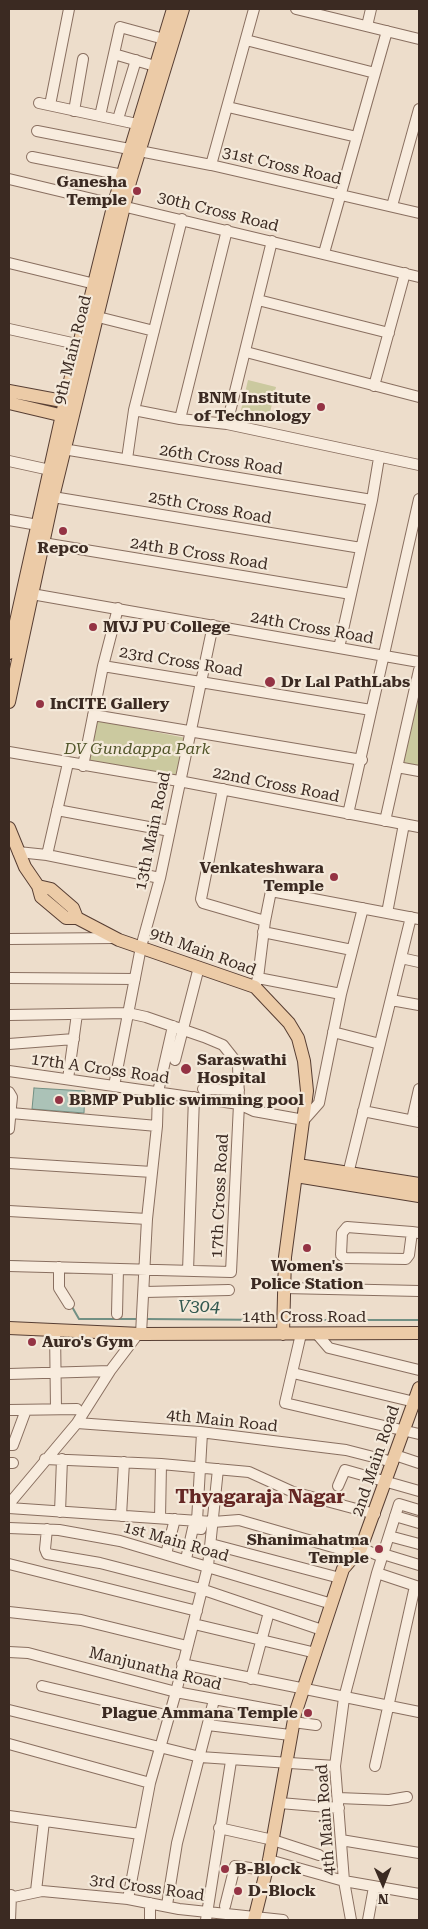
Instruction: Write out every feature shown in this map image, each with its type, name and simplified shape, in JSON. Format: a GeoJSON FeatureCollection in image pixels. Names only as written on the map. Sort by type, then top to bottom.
{"type":"FeatureCollection","features":[{"type":"Feature","properties":{"kind":"main road","name":"9th Main Road"},"geometry":{"type":"LineString","coordinates":[[71,402],[98,317],[120,204],[122,175],[134,150],[137,124],[173,9]]}},
{"type":"Feature","properties":{"kind":"main road","name":"9th Main Road"},"geometry":{"type":"LineString","coordinates":[[27,593],[43,543],[53,497],[60,449],[95,284],[120,204],[134,150],[184,9]]}},
{"type":"Feature","properties":{"kind":"main road"},"geometry":{"type":"LineString","coordinates":[[9,391],[71,402]]}},
{"type":"Feature","properties":{"kind":"main road"},"geometry":{"type":"LineString","coordinates":[[9,403],[68,417]]}},
{"type":"Feature","properties":{"kind":"main road","name":"9th Main Road"},"geometry":{"type":"LineString","coordinates":[[9,702],[11,664],[27,593],[38,525],[50,470],[60,449]]}},
{"type":"Feature","properties":{"kind":"main road","name":"9th Main Road"},"geometry":{"type":"LineString","coordinates":[[9,828],[18,852],[38,886],[42,897],[66,918],[80,920],[116,938],[199,967],[256,983],[289,1023],[298,1038],[304,1061],[306,1091],[304,1120],[285,1257],[283,1324]]}},
{"type":"Feature","properties":{"kind":"main road"},"geometry":{"type":"LineString","coordinates":[[296,1177],[348,1174],[419,1184]]}},
{"type":"Feature","properties":{"kind":"main road"},"geometry":{"type":"LineString","coordinates":[[296,1177],[419,1196]]}},
{"type":"Feature","properties":{"kind":"main road","name":"14th Cross Road"},"geometry":{"type":"LineString","coordinates":[[9,1328],[55,1330],[283,1324],[302,1334],[419,1333]]}},
{"type":"Feature","properties":{"kind":"main road","name":"2nd Main Road"},"geometry":{"type":"LineString","coordinates":[[254,1918],[273,1840],[290,1735],[303,1689],[343,1569],[359,1551],[375,1514],[403,1429],[416,1402],[419,1388]]}},
{"type":"Feature","properties":{"kind":"street"},"geometry":{"type":"LineString","coordinates":[[50,106],[69,9]]}},
{"type":"Feature","properties":{"kind":"street"},"geometry":{"type":"LineString","coordinates":[[211,165],[254,9]]}},
{"type":"Feature","properties":{"kind":"street"},"geometry":{"type":"LineString","coordinates":[[296,9],[419,40]]}},
{"type":"Feature","properties":{"kind":"street"},"geometry":{"type":"LineString","coordinates":[[367,26],[371,9]]}},
{"type":"Feature","properties":{"kind":"street"},"geometry":{"type":"LineString","coordinates":[[100,116],[120,27],[164,39]]}},
{"type":"Feature","properties":{"kind":"street"},"geometry":{"type":"LineString","coordinates":[[324,254],[387,31]]}},
{"type":"Feature","properties":{"kind":"street"},"geometry":{"type":"LineString","coordinates":[[246,40],[375,73]]}},
{"type":"Feature","properties":{"kind":"street"},"geometry":{"type":"LineString","coordinates":[[114,54],[155,66]]}},
{"type":"Feature","properties":{"kind":"street"},"geometry":{"type":"LineString","coordinates":[[74,111],[83,59]]}},
{"type":"Feature","properties":{"kind":"street"},"geometry":{"type":"LineString","coordinates":[[118,119],[136,60]]}},
{"type":"Feature","properties":{"kind":"street"},"geometry":{"type":"LineString","coordinates":[[39,103],[137,124]]}},
{"type":"Feature","properties":{"kind":"street"},"geometry":{"type":"LineString","coordinates":[[228,107],[357,138]]}},
{"type":"Feature","properties":{"kind":"street"},"geometry":{"type":"LineString","coordinates":[[392,206],[419,109]]}},
{"type":"Feature","properties":{"kind":"street","name":"31st Cross Road"},"geometry":{"type":"LineString","coordinates":[[37,131],[211,165],[419,213]]}},
{"type":"Feature","properties":{"kind":"street"},"geometry":{"type":"LineString","coordinates":[[32,156],[122,175]]}},
{"type":"Feature","properties":{"kind":"street","name":"30th Cross Road"},"geometry":{"type":"LineString","coordinates":[[9,178],[419,277]]}},
{"type":"Feature","properties":{"kind":"street"},"geometry":{"type":"LineString","coordinates":[[127,459],[134,410],[182,219]]}},
{"type":"Feature","properties":{"kind":"street"},"geometry":{"type":"LineString","coordinates":[[180,419],[227,230]]}},
{"type":"Feature","properties":{"kind":"street"},"geometry":{"type":"LineString","coordinates":[[227,424],[272,241]]}},
{"type":"Feature","properties":{"kind":"street"},"geometry":{"type":"LineString","coordinates":[[9,263],[95,284]]}},
{"type":"Feature","properties":{"kind":"street"},"geometry":{"type":"LineString","coordinates":[[374,386],[405,273]]}},
{"type":"Feature","properties":{"kind":"street"},"geometry":{"type":"LineString","coordinates":[[258,300],[389,333]]}},
{"type":"Feature","properties":{"kind":"street"},"geometry":{"type":"LineString","coordinates":[[98,317],[154,331]]}},
{"type":"Feature","properties":{"kind":"street"},"geometry":{"type":"LineString","coordinates":[[9,329],[81,345]]}},
{"type":"Feature","properties":{"kind":"street"},"geometry":{"type":"LineString","coordinates":[[246,352],[419,397]]}},
{"type":"Feature","properties":{"kind":"street"},"geometry":{"type":"LineString","coordinates":[[134,410],[180,419],[227,424],[379,458],[419,465]]}},
{"type":"Feature","properties":{"kind":"street","name":"26th Cross Road"},"geometry":{"type":"LineString","coordinates":[[60,449],[372,500]]}},
{"type":"Feature","properties":{"kind":"street"},"geometry":{"type":"LineString","coordinates":[[339,648],[372,500],[379,458]]}},
{"type":"Feature","properties":{"kind":"street"},"geometry":{"type":"LineString","coordinates":[[9,462],[50,470]]}},
{"type":"Feature","properties":{"kind":"street","name":"25th Cross Road"},"geometry":{"type":"LineString","coordinates":[[53,497],[361,548]]}},
{"type":"Feature","properties":{"kind":"street"},"geometry":{"type":"LineString","coordinates":[[348,814],[362,760],[371,710],[419,500]]}},
{"type":"Feature","properties":{"kind":"street"},"geometry":{"type":"LineString","coordinates":[[9,520],[38,525]]}},
{"type":"Feature","properties":{"kind":"street","name":"24th B Cross Road"},"geometry":{"type":"LineString","coordinates":[[43,543],[351,594]]}},
{"type":"Feature","properties":{"kind":"street","name":"24th Cross Road"},"geometry":{"type":"LineString","coordinates":[[27,593],[419,662]]}},
{"type":"Feature","properties":{"kind":"street"},"geometry":{"type":"LineString","coordinates":[[83,766],[103,666],[118,608]]}},
{"type":"Feature","properties":{"kind":"street","name":"13th Main Road"},"geometry":{"type":"LineString","coordinates":[[114,1086],[141,947],[160,878],[213,625]]}},
{"type":"Feature","properties":{"kind":"street","name":"23rd Cross Road"},"geometry":{"type":"LineString","coordinates":[[103,666],[371,710]]}},
{"type":"Feature","properties":{"kind":"street"},"geometry":{"type":"LineString","coordinates":[[385,821],[419,670]]}},
{"type":"Feature","properties":{"kind":"street"},"geometry":{"type":"LineString","coordinates":[[93,715],[362,760]]}},
{"type":"Feature","properties":{"kind":"street","name":"22nd Cross Road"},"geometry":{"type":"LineString","coordinates":[[9,752],[179,781],[419,827]]}},
{"type":"Feature","properties":{"kind":"street"},"geometry":{"type":"LineString","coordinates":[[47,855],[68,763]]}},
{"type":"Feature","properties":{"kind":"street"},"geometry":{"type":"LineString","coordinates":[[397,767],[419,771]]}},
{"type":"Feature","properties":{"kind":"street"},"geometry":{"type":"LineString","coordinates":[[223,790],[201,894],[203,903],[265,921]]}},
{"type":"Feature","properties":{"kind":"street"},"geometry":{"type":"LineString","coordinates":[[57,810],[170,831]]}},
{"type":"Feature","properties":{"kind":"street"},"geometry":{"type":"LineString","coordinates":[[387,913],[404,824]]}},
{"type":"Feature","properties":{"kind":"street"},"geometry":{"type":"LineString","coordinates":[[18,852],[47,855],[160,878]]}},
{"type":"Feature","properties":{"kind":"street"},"geometry":{"type":"LineString","coordinates":[[341,994],[256,983],[271,891],[415,918],[401,958],[348,1174]]}},
{"type":"Feature","properties":{"kind":"street"},"geometry":{"type":"LineString","coordinates":[[304,1120],[318,1103],[341,994],[363,908]]}},
{"type":"Feature","properties":{"kind":"street"},"geometry":{"type":"LineString","coordinates":[[77,937],[80,920]]}},
{"type":"Feature","properties":{"kind":"street"},"geometry":{"type":"LineString","coordinates":[[263,932],[352,950]]}},
{"type":"Feature","properties":{"kind":"street"},"geometry":{"type":"LineString","coordinates":[[9,939],[116,938]]}},
{"type":"Feature","properties":{"kind":"street"},"geometry":{"type":"LineString","coordinates":[[401,958],[419,962]]}},
{"type":"Feature","properties":{"kind":"street"},"geometry":{"type":"LineString","coordinates":[[199,967],[158,1092],[157,1126],[147,1219],[144,1269],[145,1292],[141,1327],[77,1423],[10,1502],[60,1512],[204,1522],[239,1520],[419,1565]]}},
{"type":"Feature","properties":{"kind":"street"},"geometry":{"type":"LineString","coordinates":[[9,978],[135,979]]}},
{"type":"Feature","properties":{"kind":"street"},"geometry":{"type":"LineString","coordinates":[[391,1000],[419,1005]]}},
{"type":"Feature","properties":{"kind":"street"},"geometry":{"type":"LineString","coordinates":[[68,1079],[77,1014]]}},
{"type":"Feature","properties":{"kind":"street","name":"17th Cross Road"},"geometry":{"type":"LineString","coordinates":[[9,1016],[77,1014],[146,1016],[223,1045],[238,1064],[239,1104],[231,1272],[188,1271]]}},
{"type":"Feature","properties":{"kind":"street"},"geometry":{"type":"LineString","coordinates":[[175,1060],[178,1028]]}},
{"type":"Feature","properties":{"kind":"street"},"geometry":{"type":"LineString","coordinates":[[333,1032],[380,1044]]}},
{"type":"Feature","properties":{"kind":"street"},"geometry":{"type":"LineString","coordinates":[[9,1044],[74,1039]]}},
{"type":"Feature","properties":{"kind":"street","name":"17th A Cross Road"},"geometry":{"type":"LineString","coordinates":[[9,1071],[239,1104],[254,1111],[304,1120]]}},
{"type":"Feature","properties":{"kind":"street"},"geometry":{"type":"LineString","coordinates":[[364,1111],[416,1121],[419,1088]]}},
{"type":"Feature","properties":{"kind":"street"},"geometry":{"type":"LineString","coordinates":[[203,1089],[239,1090]]}},
{"type":"Feature","properties":{"kind":"street"},"geometry":{"type":"LineString","coordinates":[[9,1092],[12,1097],[9,1129]]}},
{"type":"Feature","properties":{"kind":"street"},"geometry":{"type":"LineString","coordinates":[[9,1266],[188,1271],[194,1097]]}},
{"type":"Feature","properties":{"kind":"street"},"geometry":{"type":"LineString","coordinates":[[10,1109],[157,1126]]}},
{"type":"Feature","properties":{"kind":"street"},"geometry":{"type":"LineString","coordinates":[[9,1163],[152,1172]]}},
{"type":"Feature","properties":{"kind":"street"},"geometry":{"type":"LineString","coordinates":[[9,1211],[147,1219]]}},
{"type":"Feature","properties":{"kind":"street"},"geometry":{"type":"LineString","coordinates":[[347,1227],[415,1232],[409,1255],[406,1259],[345,1258],[341,1255],[342,1233],[347,1227]]}},
{"type":"Feature","properties":{"kind":"street"},"geometry":{"type":"LineString","coordinates":[[50,1267],[58,1288],[69,1304]]}},
{"type":"Feature","properties":{"kind":"street"},"geometry":{"type":"LineString","coordinates":[[117,1314],[118,1269]]}},
{"type":"Feature","properties":{"kind":"street"},"geometry":{"type":"LineString","coordinates":[[284,1288],[419,1291]]}},
{"type":"Feature","properties":{"kind":"street"},"geometry":{"type":"LineString","coordinates":[[145,1292],[229,1290]]}},
{"type":"Feature","properties":{"kind":"street"},"geometry":{"type":"LineString","coordinates":[[55,1330],[56,1409]]}},
{"type":"Feature","properties":{"kind":"street"},"geometry":{"type":"LineString","coordinates":[[302,1334],[285,1403],[419,1434]]}},
{"type":"Feature","properties":{"kind":"street"},"geometry":{"type":"LineString","coordinates":[[317,1334],[328,1348],[419,1370]]}},
{"type":"Feature","properties":{"kind":"street"},"geometry":{"type":"LineString","coordinates":[[9,1374],[110,1371]]}},
{"type":"Feature","properties":{"kind":"street"},"geometry":{"type":"LineString","coordinates":[[293,1373],[416,1402]]}},
{"type":"Feature","properties":{"kind":"street"},"geometry":{"type":"LineString","coordinates":[[9,1410],[77,1409]]}},
{"type":"Feature","properties":{"kind":"street"},"geometry":{"type":"LineString","coordinates":[[9,1445],[13,1445],[26,1410]]}},
{"type":"Feature","properties":{"kind":"street","name":"4th Main Road"},"geometry":{"type":"LineString","coordinates":[[77,1423],[202,1433],[346,1450],[419,1463]]}},
{"type":"Feature","properties":{"kind":"street"},"geometry":{"type":"LineString","coordinates":[[128,1900],[150,1783],[170,1716],[208,1566],[211,1544],[204,1522],[199,1467],[202,1433]]}},
{"type":"Feature","properties":{"kind":"street"},"geometry":{"type":"LineString","coordinates":[[45,1459],[161,1464],[249,1472],[293,1492],[375,1514]]}},
{"type":"Feature","properties":{"kind":"street"},"geometry":{"type":"LineString","coordinates":[[60,1512],[62,1459]]}},
{"type":"Feature","properties":{"kind":"street"},"geometry":{"type":"LineString","coordinates":[[121,1516],[124,1462]]}},
{"type":"Feature","properties":{"kind":"street"},"geometry":{"type":"LineString","coordinates":[[160,1518],[161,1464]]}},
{"type":"Feature","properties":{"kind":"street"},"geometry":{"type":"LineString","coordinates":[[186,1559],[193,1528],[201,1529],[204,1522],[218,1469]]}},
{"type":"Feature","properties":{"kind":"street"},"geometry":{"type":"LineString","coordinates":[[338,1486],[345,1470],[386,1480],[419,1491]]}},
{"type":"Feature","properties":{"kind":"street","name":"4th Main Road"},"geometry":{"type":"LineString","coordinates":[[351,1920],[344,1881],[335,1766],[344,1698],[382,1555],[399,1504],[419,1510]]}},
{"type":"Feature","properties":{"kind":"street"},"geometry":{"type":"LineString","coordinates":[[395,1516],[419,1523]]}},
{"type":"Feature","properties":{"kind":"street"},"geometry":{"type":"LineString","coordinates":[[166,1554],[175,1519]]}},
{"type":"Feature","properties":{"kind":"street","name":"1st Main Road"},"geometry":{"type":"LineString","coordinates":[[9,1528],[48,1529],[120,1541],[186,1559],[332,1604]]}},
{"type":"Feature","properties":{"kind":"street"},"geometry":{"type":"LineString","coordinates":[[48,1529],[45,1549],[47,1554],[100,1563],[201,1589],[322,1630]]}},
{"type":"Feature","properties":{"kind":"street"},"geometry":{"type":"LineString","coordinates":[[389,1536],[419,1544]]}},
{"type":"Feature","properties":{"kind":"street"},"geometry":{"type":"LineString","coordinates":[[211,1544],[340,1578]]}},
{"type":"Feature","properties":{"kind":"street"},"geometry":{"type":"LineString","coordinates":[[9,1564],[197,1611]]}},
{"type":"Feature","properties":{"kind":"street"},"geometry":{"type":"LineString","coordinates":[[375,1766],[417,1587],[377,1573]]}},
{"type":"Feature","properties":{"kind":"street"},"geometry":{"type":"LineString","coordinates":[[9,1612],[81,1620],[187,1646]]}},
{"type":"Feature","properties":{"kind":"street"},"geometry":{"type":"LineString","coordinates":[[251,1678],[269,1612]]}},
{"type":"Feature","properties":{"kind":"street"},"geometry":{"type":"LineString","coordinates":[[194,1624],[316,1653]]}},
{"type":"Feature","properties":{"kind":"street","name":"Manjunatha Road"},"geometry":{"type":"LineString","coordinates":[[9,1652],[28,1653],[176,1692],[316,1724]]}},
{"type":"Feature","properties":{"kind":"street"},"geometry":{"type":"LineString","coordinates":[[182,1664],[419,1712]]}},
{"type":"Feature","properties":{"kind":"street"},"geometry":{"type":"LineString","coordinates":[[42,1686],[170,1716]]}},
{"type":"Feature","properties":{"kind":"street"},"geometry":{"type":"LineString","coordinates":[[167,1905],[178,1843],[214,1700]]}},
{"type":"Feature","properties":{"kind":"street"},"geometry":{"type":"LineString","coordinates":[[9,1710],[200,1757],[286,1765],[335,1766]]}},
{"type":"Feature","properties":{"kind":"street"},"geometry":{"type":"LineString","coordinates":[[208,1725],[290,1735]]}},
{"type":"Feature","properties":{"kind":"street"},"geometry":{"type":"LineString","coordinates":[[9,1744],[150,1783]]}},
{"type":"Feature","properties":{"kind":"street"},"geometry":{"type":"LineString","coordinates":[[206,1916],[231,1760]]}},
{"type":"Feature","properties":{"kind":"street"},"geometry":{"type":"LineString","coordinates":[[280,1803],[339,1803],[407,1797]]}},
{"type":"Feature","properties":{"kind":"street"},"geometry":{"type":"LineString","coordinates":[[9,1816],[140,1834]]}},
{"type":"Feature","properties":{"kind":"street"},"geometry":{"type":"LineString","coordinates":[[36,1891],[44,1821]]}},
{"type":"Feature","properties":{"kind":"street"},"geometry":{"type":"LineString","coordinates":[[219,1828],[273,1840],[318,1855]]}},
{"type":"Feature","properties":{"kind":"street"},"geometry":{"type":"LineString","coordinates":[[342,1840],[419,1853]]}},
{"type":"Feature","properties":{"kind":"street"},"geometry":{"type":"LineString","coordinates":[[225,1906],[235,1866],[268,1865],[374,1887],[419,1894]]}},
{"type":"Feature","properties":{"kind":"street"},"geometry":{"type":"LineString","coordinates":[[368,1920],[374,1887]]}},
{"type":"Feature","properties":{"kind":"street","name":"3rd Cross Road"},"geometry":{"type":"LineString","coordinates":[[10,1897],[36,1891],[167,1905],[206,1916],[283,1920]]}},
{"type":"Feature","properties":{"kind":"street"},"geometry":{"type":"LineString","coordinates":[[10,1897],[10,1920]]}},
{"type":"Feature","properties":{"kind":"street"},"geometry":{"type":"LineString","coordinates":[[150,1903],[150,1920]]}},
{"type":"Feature","properties":{"kind":"street"},"geometry":{"type":"LineString","coordinates":[[178,1920],[179,1909]]}},
{"type":"Feature","properties":{"kind":"green space"},"geometry":{"type":"Polygon","coordinates":[[[248,380],[276,387],[269,417],[241,410],[248,380]]]}},
{"type":"Feature","properties":{"kind":"green space"},"geometry":{"type":"Polygon","coordinates":[[[419,680],[419,769],[402,765],[419,680]]]}},
{"type":"Feature","properties":{"kind":"green space","name":"DV Gundappa Park"},"geometry":{"type":"Polygon","coordinates":[[[96,720],[186,738],[178,777],[88,760],[96,720]]]}},
{"type":"Feature","properties":{"kind":"shaded area","name":"BBMP Public swimming pool"},"geometry":{"type":"Polygon","coordinates":[[[34,1088],[85,1091],[84,1113],[32,1109],[34,1088]]]}},
{"type":"Feature","properties":{"kind":"waterway","name":"V304"},"geometry":{"type":"LineString","coordinates":[[9,1261],[24,1262]]}},
{"type":"Feature","properties":{"kind":"waterway","name":"V304"},"geometry":{"type":"LineString","coordinates":[[71,1305],[79,1319],[138,1319]]}},
{"type":"Feature","properties":{"kind":"waterway","name":"V304"},"geometry":{"type":"LineString","coordinates":[[146,1319],[278,1320]]}},
{"type":"Feature","properties":{"kind":"waterway","name":"V304"},"geometry":{"type":"LineString","coordinates":[[288,1320],[419,1320]]}},
{"type":"Feature","properties":{"kind":"place","name":"Ganesha Temple"},"geometry":{"type":"Point","coordinates":[137,191]}},
{"type":"Feature","properties":{"kind":"place","name":"BNM Institute of Technology"},"geometry":{"type":"Point","coordinates":[321,407]}},
{"type":"Feature","properties":{"kind":"place","name":"Repco"},"geometry":{"type":"Point","coordinates":[63,531]}},
{"type":"Feature","properties":{"kind":"place","name":"MVJ PU College"},"geometry":{"type":"Point","coordinates":[93,627]}},
{"type":"Feature","properties":{"kind":"place","name":"Dr Lal PathLabs"},"geometry":{"type":"Point","coordinates":[270,682]}},
{"type":"Feature","properties":{"kind":"place","name":"InCITE Gallery"},"geometry":{"type":"Point","coordinates":[40,704]}},
{"type":"Feature","properties":{"kind":"place","name":"Venkateshwara Temple"},"geometry":{"type":"Point","coordinates":[334,877]}},
{"type":"Feature","properties":{"kind":"place","name":"Saraswathi Hospital"},"geometry":{"type":"Point","coordinates":[186,1069]}},
{"type":"Feature","properties":{"kind":"place","name":"BBMP Public swimming pool"},"geometry":{"type":"Point","coordinates":[59,1100]}},
{"type":"Feature","properties":{"kind":"place","name":"Women's Police Station"},"geometry":{"type":"Point","coordinates":[307,1248]}},
{"type":"Feature","properties":{"kind":"place","name":"Auro's Gym"},"geometry":{"type":"Point","coordinates":[32,1342]}},
{"type":"Feature","properties":{"kind":"place","name":"Shanimahatma Temple"},"geometry":{"type":"Point","coordinates":[379,1549]}},
{"type":"Feature","properties":{"kind":"place","name":"Plague Ammana Temple"},"geometry":{"type":"Point","coordinates":[308,1713]}},
{"type":"Feature","properties":{"kind":"place","name":"B-Block"},"geometry":{"type":"Point","coordinates":[225,1869]}},
{"type":"Feature","properties":{"kind":"place","name":"D-Block"},"geometry":{"type":"Point","coordinates":[238,1891]}},
{"type":"Feature","properties":{"kind":"district","name":"Thyagaraja Nagar"},"geometry":{"type":"Point","coordinates":[260,1497]}}]}
